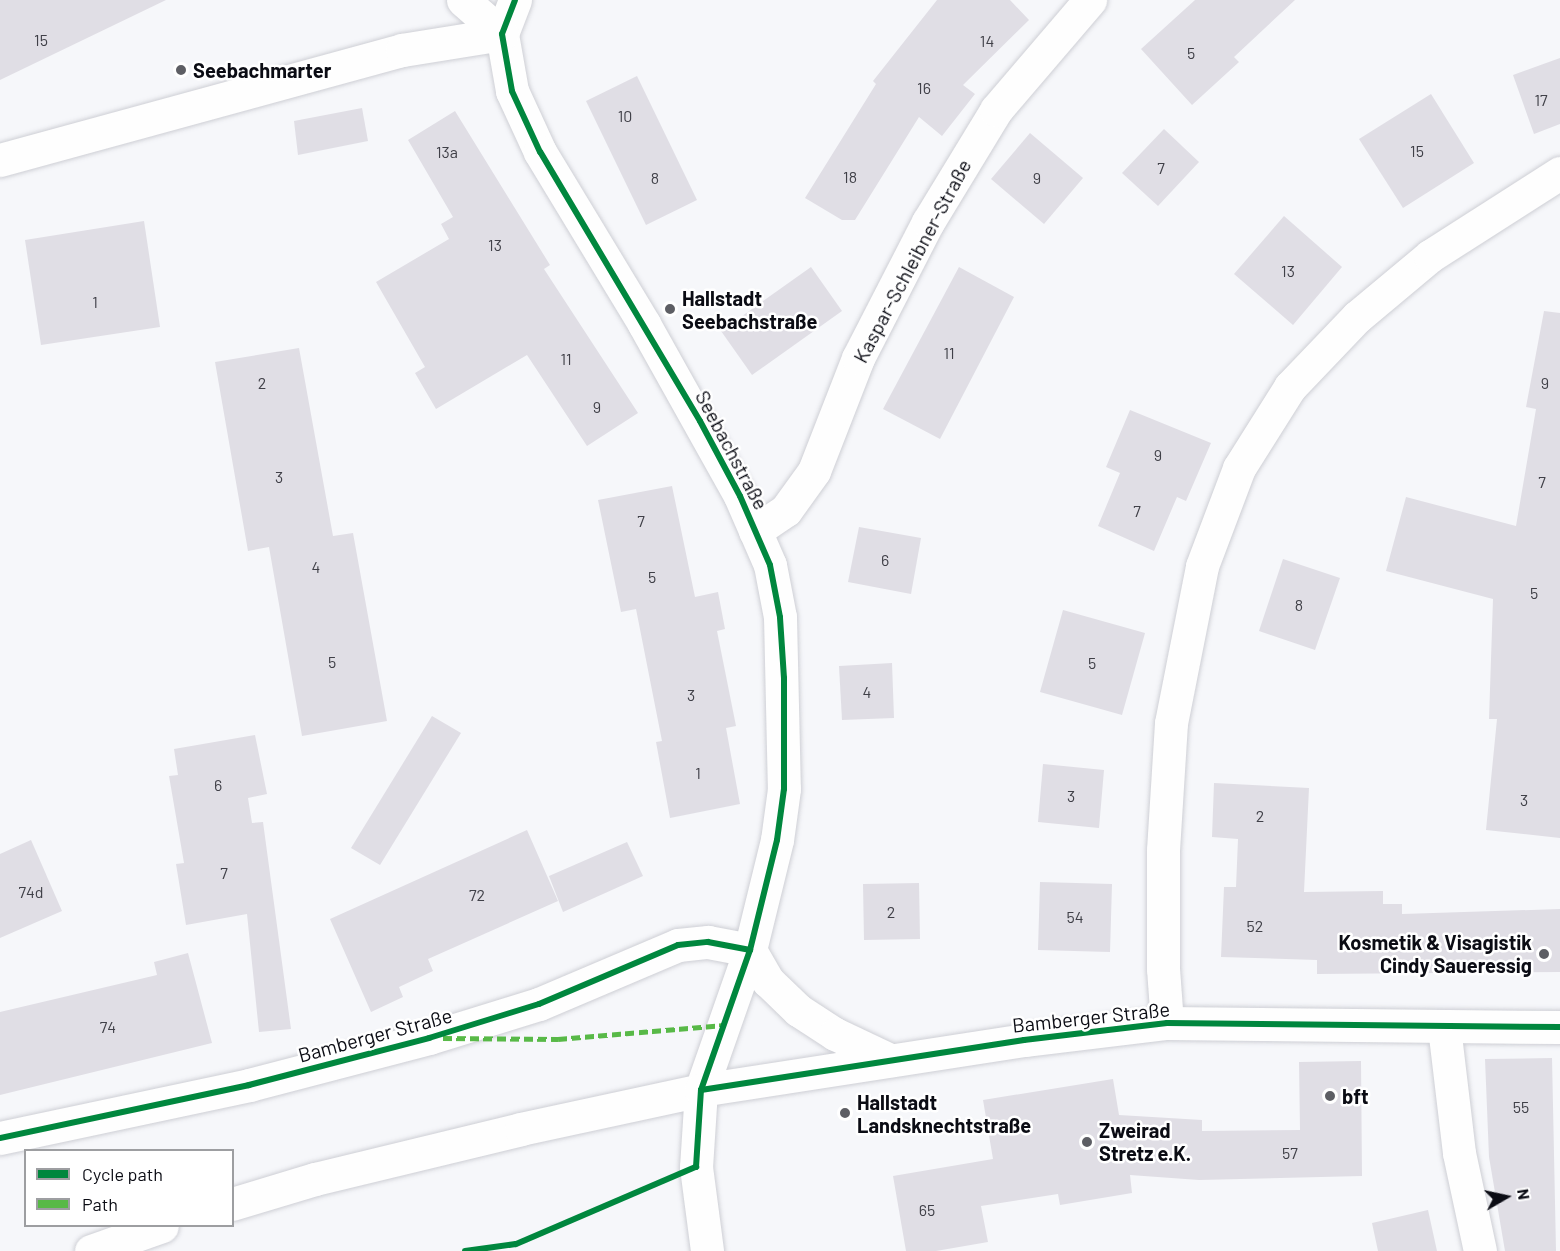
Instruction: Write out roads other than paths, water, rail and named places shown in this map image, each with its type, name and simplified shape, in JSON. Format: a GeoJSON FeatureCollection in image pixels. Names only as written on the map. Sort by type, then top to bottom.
{"type":"FeatureCollection","features":[{"type":"Feature","properties":{"kind":"street"},"geometry":{"type":"LineString","coordinates":[[463,0],[502,34]]}},
{"type":"Feature","properties":{"kind":"street"},"geometry":{"type":"LineString","coordinates":[[502,34],[515,0]]}},
{"type":"Feature","properties":{"kind":"street","name":"Kaspar-Schleibner-Straße"},"geometry":{"type":"LineString","coordinates":[[755,531],[786,510],[814,471],[858,358],[928,222],[996,110],[1090,0]]}},
{"type":"Feature","properties":{"kind":"street"},"geometry":{"type":"LineString","coordinates":[[0,160],[402,50],[502,34]]}},
{"type":"Feature","properties":{"kind":"street","name":"Seebachstraße"},"geometry":{"type":"LineString","coordinates":[[502,34],[512,91],[540,152],[699,421],[770,565],[780,617],[784,789],[777,840],[750,950],[701,1090],[696,1167],[707,1251]]}},
{"type":"Feature","properties":{"kind":"street"},"geometry":{"type":"LineString","coordinates":[[1167,1023],[1162,969],[1163,850],[1171,723],[1202,566],[1239,468],[1290,387],[1357,317],[1430,256],[1560,173]]}},
{"type":"Feature","properties":{"kind":"street","name":"Bamberger Straße"},"geometry":{"type":"LineString","coordinates":[[0,1138],[260,1082],[429,1038],[539,1004],[678,945],[708,942],[750,950]]}},
{"type":"Feature","properties":{"kind":"street"},"geometry":{"type":"LineString","coordinates":[[750,950],[768,981],[798,1010],[836,1034],[890,1060]]}},
{"type":"Feature","properties":{"kind":"street","name":"Bamberger Straße"},"geometry":{"type":"LineString","coordinates":[[234,1203],[315,1179],[487,1137],[701,1090],[890,1060],[1167,1023],[1560,1027]]}},
{"type":"Feature","properties":{"kind":"street"},"geometry":{"type":"LineString","coordinates":[[1444,1027],[1460,1153],[1480,1251]]}},
{"type":"Feature","properties":{"kind":"street"},"geometry":{"type":"LineString","coordinates":[[92,1251],[159,1227]]}},
{"type":"Feature","properties":{"kind":"place","name":"Seebachmarter"},"geometry":{"type":"Point","coordinates":[181,70]}},
{"type":"Feature","properties":{"kind":"place","name":"Hallstadt Seebachstraße"},"geometry":{"type":"Point","coordinates":[670,309]}},
{"type":"Feature","properties":{"kind":"place","name":"Kosmetik & Visagistik Cindy Saueressig"},"geometry":{"type":"Point","coordinates":[1544,954]}},
{"type":"Feature","properties":{"kind":"place","name":"bft"},"geometry":{"type":"Point","coordinates":[1330,1096]}},
{"type":"Feature","properties":{"kind":"place","name":"Hallstadt Landsknechtstraße"},"geometry":{"type":"Point","coordinates":[845,1113]}},
{"type":"Feature","properties":{"kind":"place","name":"Zweirad Stretz e.K."},"geometry":{"type":"Point","coordinates":[1087,1142]}}]}
